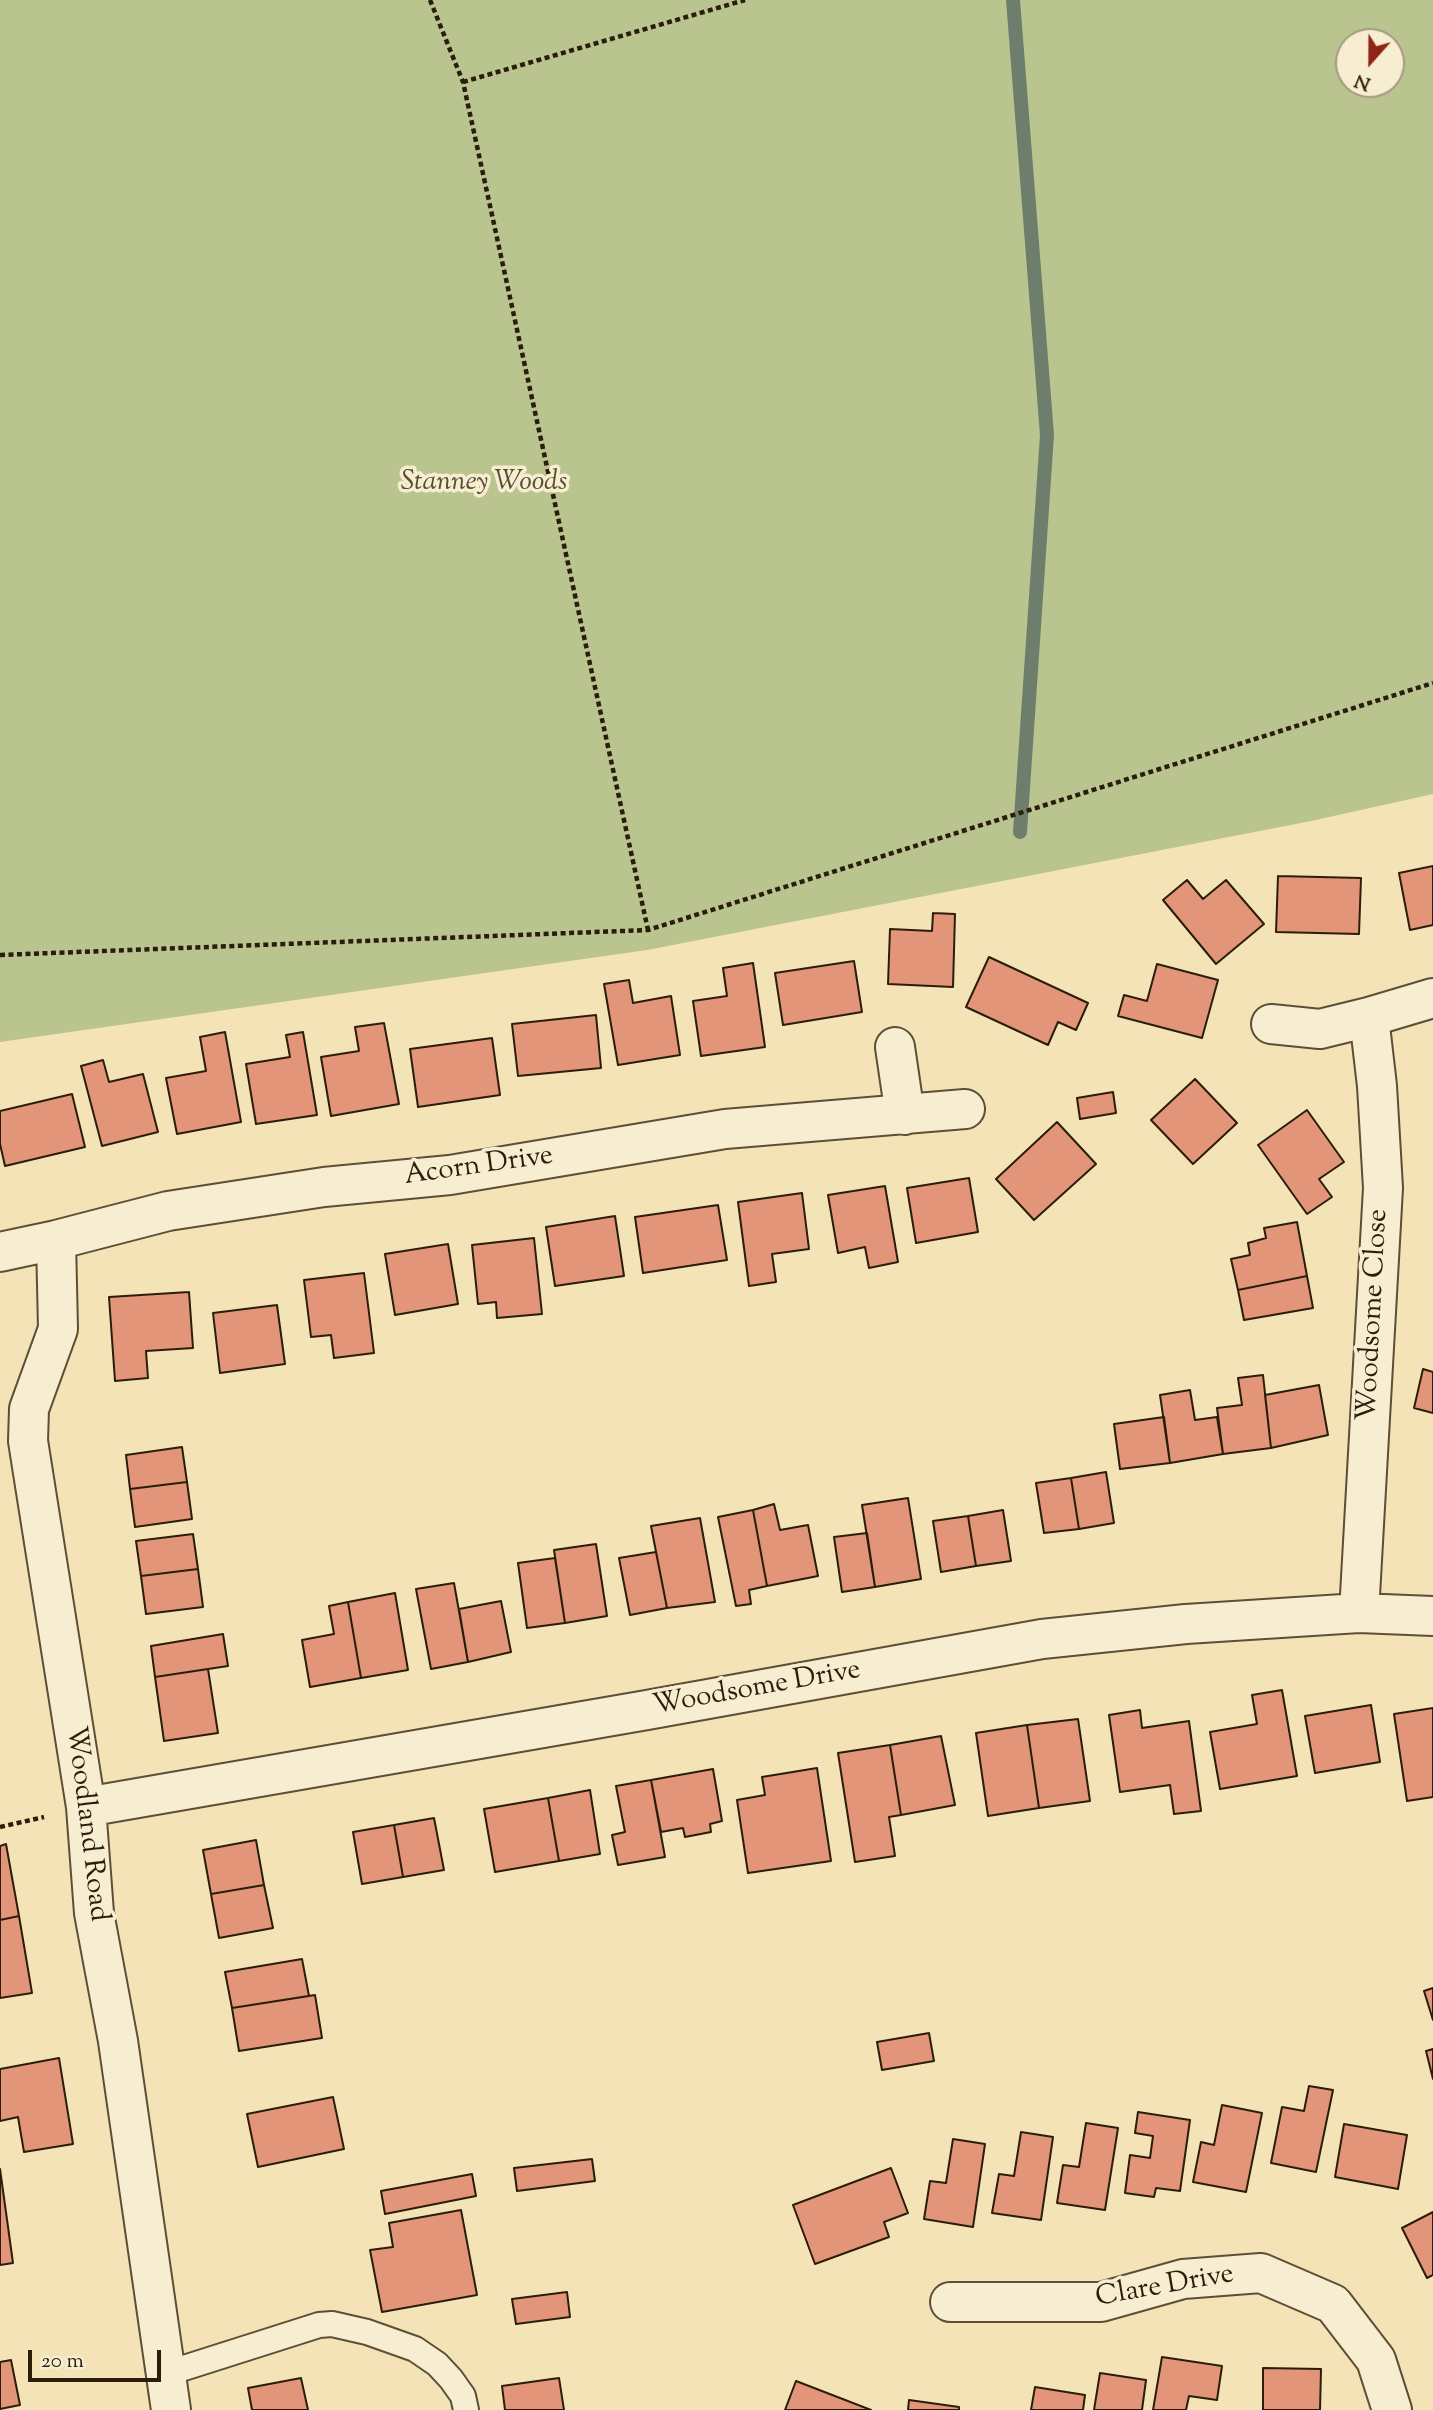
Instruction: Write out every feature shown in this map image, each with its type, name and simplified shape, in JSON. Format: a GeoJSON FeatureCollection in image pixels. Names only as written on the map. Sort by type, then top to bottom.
{"type":"FeatureCollection","features":[{"type":"Feature","properties":{"kind":"street"},"geometry":{"type":"LineString","coordinates":[[1271,1024],[1320,1029],[1433,998]]}},
{"type":"Feature","properties":{"kind":"street","name":"Woodsome Close"},"geometry":{"type":"LineString","coordinates":[[1359,1614],[1383,1188],[1377,1086],[1369,1017]]}},
{"type":"Feature","properties":{"kind":"street"},"geometry":{"type":"LineString","coordinates":[[895,1048],[905,1115]]}},
{"type":"Feature","properties":{"kind":"street","name":"Acorn Drive"},"geometry":{"type":"LineString","coordinates":[[0,1252],[168,1211],[324,1187],[450,1175],[725,1129],[965,1109]]}},
{"type":"Feature","properties":{"kind":"street","name":"Woodland Road"},"geometry":{"type":"LineString","coordinates":[[56,1240],[58,1329],[29,1409],[28,1441],[86,1807],[94,1913],[118,2041],[168,2392]]}},
{"type":"Feature","properties":{"kind":"street","name":"Woodsome Drive"},"geometry":{"type":"LineString","coordinates":[[86,1807],[1042,1639],[1186,1624],[1359,1614],[1433,1616]]}},
{"type":"Feature","properties":{"kind":"street","name":"Clare Drive"},"geometry":{"type":"LineString","coordinates":[[950,2302],[1101,2302],[1183,2279],[1261,2273],[1333,2304],[1376,2360],[1392,2410]]}},
{"type":"Feature","properties":{"kind":"lane"},"geometry":{"type":"LineString","coordinates":[[168,2392],[319,2325],[332,2324],[367,2332],[415,2349],[437,2364],[451,2379],[463,2396],[466,2410]]}},
{"type":"Feature","properties":{"kind":"path"},"geometry":{"type":"LineString","coordinates":[[430,0],[463,82],[649,930]]}},
{"type":"Feature","properties":{"kind":"path"},"geometry":{"type":"LineString","coordinates":[[463,82],[745,0]]}},
{"type":"Feature","properties":{"kind":"path"},"geometry":{"type":"LineString","coordinates":[[0,955],[649,930],[1433,683]]}},
{"type":"Feature","properties":{"kind":"green space","name":"Stanney Woods"},"geometry":{"type":"Polygon","coordinates":[[[0,0],[1433,0],[1433,794],[1311,821],[647,950],[0,1042],[0,0]]]}},
{"type":"Feature","properties":{"kind":"building"},"geometry":{"type":"Polygon","coordinates":[[[1433,866],[1433,925],[1410,930],[1399,873],[1433,866]]]}},
{"type":"Feature","properties":{"kind":"building"},"geometry":{"type":"Polygon","coordinates":[[[1278,876],[1361,878],[1359,934],[1276,932],[1278,876]]]}},
{"type":"Feature","properties":{"kind":"building"},"geometry":{"type":"Polygon","coordinates":[[[1187,880],[1203,899],[1226,880],[1264,924],[1216,964],[1163,900],[1187,880]]]}},
{"type":"Feature","properties":{"kind":"building"},"geometry":{"type":"Polygon","coordinates":[[[933,913],[955,914],[953,987],[888,984],[890,929],[932,931],[933,913]]]}},
{"type":"Feature","properties":{"kind":"building"},"geometry":{"type":"Polygon","coordinates":[[[989,957],[1088,1003],[1076,1030],[1058,1022],[1048,1045],[966,1007],[989,957]]]}},
{"type":"Feature","properties":{"kind":"building"},"geometry":{"type":"Polygon","coordinates":[[[854,961],[862,1012],[783,1025],[775,973],[854,961]]]}},
{"type":"Feature","properties":{"kind":"building"},"geometry":{"type":"Polygon","coordinates":[[[753,963],[765,1047],[701,1056],[693,1001],[727,996],[723,968],[753,963]]]}},
{"type":"Feature","properties":{"kind":"building"},"geometry":{"type":"Polygon","coordinates":[[[1157,964],[1218,980],[1202,1038],[1118,1016],[1124,995],[1147,1001],[1157,964]]]}},
{"type":"Feature","properties":{"kind":"building"},"geometry":{"type":"Polygon","coordinates":[[[629,980],[633,1003],[671,996],[680,1055],[618,1065],[604,984],[629,980]]]}},
{"type":"Feature","properties":{"kind":"building"},"geometry":{"type":"Polygon","coordinates":[[[596,1015],[601,1068],[518,1076],[512,1024],[596,1015]]]}},
{"type":"Feature","properties":{"kind":"building"},"geometry":{"type":"Polygon","coordinates":[[[384,1023],[399,1104],[331,1116],[321,1057],[359,1051],[355,1027],[384,1023]]]}},
{"type":"Feature","properties":{"kind":"building"},"geometry":{"type":"Polygon","coordinates":[[[225,1032],[241,1122],[177,1134],[166,1078],[206,1071],[200,1037],[225,1032]]]}},
{"type":"Feature","properties":{"kind":"building"},"geometry":{"type":"Polygon","coordinates":[[[303,1032],[317,1115],[256,1124],[246,1064],[290,1057],[286,1035],[303,1032]]]}},
{"type":"Feature","properties":{"kind":"building"},"geometry":{"type":"Polygon","coordinates":[[[492,1038],[500,1095],[418,1107],[410,1049],[492,1038]]]}},
{"type":"Feature","properties":{"kind":"building"},"geometry":{"type":"Polygon","coordinates":[[[103,1060],[109,1082],[143,1074],[158,1132],[102,1146],[81,1066],[103,1060]]]}},
{"type":"Feature","properties":{"kind":"building"},"geometry":{"type":"Polygon","coordinates":[[[1195,1079],[1237,1123],[1193,1164],[1151,1120],[1195,1079]]]}},
{"type":"Feature","properties":{"kind":"building"},"geometry":{"type":"Polygon","coordinates":[[[1113,1092],[1116,1113],[1080,1119],[1077,1098],[1113,1092]]]}},
{"type":"Feature","properties":{"kind":"building"},"geometry":{"type":"Polygon","coordinates":[[[72,1094],[85,1147],[5,1166],[0,1144],[0,1111],[72,1094]]]}},
{"type":"Feature","properties":{"kind":"building"},"geometry":{"type":"Polygon","coordinates":[[[1307,1110],[1344,1162],[1319,1179],[1332,1197],[1307,1214],[1258,1145],[1307,1110]]]}},
{"type":"Feature","properties":{"kind":"building"},"geometry":{"type":"Polygon","coordinates":[[[1057,1122],[1096,1164],[1034,1220],[996,1179],[1057,1122]]]}},
{"type":"Feature","properties":{"kind":"building"},"geometry":{"type":"Polygon","coordinates":[[[969,1178],[978,1232],[916,1243],[907,1188],[969,1178]]]}},
{"type":"Feature","properties":{"kind":"building"},"geometry":{"type":"Polygon","coordinates":[[[885,1186],[898,1262],[869,1268],[865,1247],[838,1253],[828,1195],[885,1186]]]}},
{"type":"Feature","properties":{"kind":"building"},"geometry":{"type":"Polygon","coordinates":[[[802,1193],[809,1249],[772,1254],[776,1282],[749,1286],[738,1202],[802,1193]]]}},
{"type":"Feature","properties":{"kind":"building"},"geometry":{"type":"Polygon","coordinates":[[[718,1205],[727,1260],[643,1273],[635,1217],[718,1205]]]}},
{"type":"Feature","properties":{"kind":"building"},"geometry":{"type":"Polygon","coordinates":[[[615,1216],[624,1276],[555,1286],[546,1227],[615,1216]]]}},
{"type":"Feature","properties":{"kind":"building"},"geometry":{"type":"Polygon","coordinates":[[[1297,1222],[1307,1276],[1238,1290],[1231,1259],[1250,1255],[1248,1243],[1266,1238],[1264,1228],[1297,1222]]]}},
{"type":"Feature","properties":{"kind":"building"},"geometry":{"type":"Polygon","coordinates":[[[534,1238],[542,1314],[497,1318],[496,1302],[478,1304],[472,1245],[534,1238]]]}},
{"type":"Feature","properties":{"kind":"building"},"geometry":{"type":"Polygon","coordinates":[[[448,1244],[458,1304],[395,1315],[385,1254],[448,1244]]]}},
{"type":"Feature","properties":{"kind":"building"},"geometry":{"type":"Polygon","coordinates":[[[364,1273],[374,1353],[334,1358],[331,1335],[311,1337],[304,1280],[364,1273]]]}},
{"type":"Feature","properties":{"kind":"building"},"geometry":{"type":"Polygon","coordinates":[[[1307,1276],[1313,1308],[1244,1320],[1238,1290],[1307,1276]]]}},
{"type":"Feature","properties":{"kind":"building"},"geometry":{"type":"Polygon","coordinates":[[[189,1292],[193,1348],[146,1351],[148,1378],[115,1381],[109,1297],[189,1292]]]}},
{"type":"Feature","properties":{"kind":"building"},"geometry":{"type":"Polygon","coordinates":[[[277,1305],[285,1364],[220,1373],[213,1313],[277,1305]]]}},
{"type":"Feature","properties":{"kind":"building"},"geometry":{"type":"Polygon","coordinates":[[[1423,1369],[1433,1372],[1433,1413],[1414,1408],[1423,1369]]]}},
{"type":"Feature","properties":{"kind":"building"},"geometry":{"type":"Polygon","coordinates":[[[1263,1375],[1271,1448],[1223,1454],[1217,1408],[1242,1405],[1238,1378],[1263,1375]]]}},
{"type":"Feature","properties":{"kind":"building"},"geometry":{"type":"Polygon","coordinates":[[[1319,1385],[1328,1435],[1271,1448],[1265,1395],[1319,1385]]]}},
{"type":"Feature","properties":{"kind":"building"},"geometry":{"type":"Polygon","coordinates":[[[1190,1390],[1195,1420],[1217,1417],[1223,1454],[1170,1463],[1160,1395],[1190,1390]]]}},
{"type":"Feature","properties":{"kind":"building"},"geometry":{"type":"Polygon","coordinates":[[[1164,1417],[1170,1463],[1120,1469],[1114,1424],[1164,1417]]]}},
{"type":"Feature","properties":{"kind":"building"},"geometry":{"type":"Polygon","coordinates":[[[182,1447],[187,1482],[130,1489],[126,1455],[182,1447]]]}},
{"type":"Feature","properties":{"kind":"building"},"geometry":{"type":"Polygon","coordinates":[[[1106,1472],[1114,1523],[1079,1529],[1071,1478],[1106,1472]]]}},
{"type":"Feature","properties":{"kind":"building"},"geometry":{"type":"Polygon","coordinates":[[[1071,1478],[1079,1529],[1044,1533],[1036,1483],[1071,1478]]]}},
{"type":"Feature","properties":{"kind":"building"},"geometry":{"type":"Polygon","coordinates":[[[187,1482],[192,1519],[135,1527],[130,1489],[187,1482]]]}},
{"type":"Feature","properties":{"kind":"building"},"geometry":{"type":"Polygon","coordinates":[[[908,1498],[921,1579],[875,1587],[862,1505],[908,1498]]]}},
{"type":"Feature","properties":{"kind":"building"},"geometry":{"type":"Polygon","coordinates":[[[774,1504],[780,1530],[808,1525],[818,1576],[767,1586],[753,1510],[774,1504]]]}},
{"type":"Feature","properties":{"kind":"building"},"geometry":{"type":"Polygon","coordinates":[[[753,1510],[767,1586],[749,1590],[751,1604],[736,1606],[718,1517],[753,1510]]]}},
{"type":"Feature","properties":{"kind":"building"},"geometry":{"type":"Polygon","coordinates":[[[1003,1510],[1011,1561],[976,1566],[968,1516],[1003,1510]]]}},
{"type":"Feature","properties":{"kind":"building"},"geometry":{"type":"Polygon","coordinates":[[[968,1516],[976,1566],[941,1572],[933,1521],[968,1516]]]}},
{"type":"Feature","properties":{"kind":"building"},"geometry":{"type":"Polygon","coordinates":[[[700,1518],[715,1602],[667,1608],[651,1526],[700,1518]]]}},
{"type":"Feature","properties":{"kind":"building"},"geometry":{"type":"Polygon","coordinates":[[[867,1533],[875,1587],[842,1592],[834,1537],[867,1533]]]}},
{"type":"Feature","properties":{"kind":"building"},"geometry":{"type":"Polygon","coordinates":[[[193,1534],[198,1569],[141,1576],[136,1541],[193,1534]]]}},
{"type":"Feature","properties":{"kind":"building"},"geometry":{"type":"Polygon","coordinates":[[[596,1544],[607,1616],[565,1623],[554,1550],[596,1544]]]}},
{"type":"Feature","properties":{"kind":"building"},"geometry":{"type":"Polygon","coordinates":[[[656,1552],[667,1608],[630,1615],[619,1558],[656,1552]]]}},
{"type":"Feature","properties":{"kind":"building"},"geometry":{"type":"Polygon","coordinates":[[[555,1558],[565,1623],[527,1628],[518,1563],[555,1558]]]}},
{"type":"Feature","properties":{"kind":"building"},"geometry":{"type":"Polygon","coordinates":[[[198,1569],[203,1607],[146,1614],[141,1576],[198,1569]]]}},
{"type":"Feature","properties":{"kind":"building"},"geometry":{"type":"Polygon","coordinates":[[[454,1583],[468,1662],[431,1669],[416,1589],[454,1583]]]}},
{"type":"Feature","properties":{"kind":"building"},"geometry":{"type":"Polygon","coordinates":[[[395,1593],[408,1670],[361,1678],[348,1602],[395,1593]]]}},
{"type":"Feature","properties":{"kind":"building"},"geometry":{"type":"Polygon","coordinates":[[[501,1601],[511,1652],[468,1662],[459,1609],[501,1601]]]}},
{"type":"Feature","properties":{"kind":"building"},"geometry":{"type":"Polygon","coordinates":[[[348,1602],[361,1678],[310,1687],[302,1640],[334,1634],[329,1606],[348,1602]]]}},
{"type":"Feature","properties":{"kind":"building"},"geometry":{"type":"Polygon","coordinates":[[[223,1634],[228,1666],[155,1677],[151,1646],[223,1634]]]}},
{"type":"Feature","properties":{"kind":"building"},"geometry":{"type":"Polygon","coordinates":[[[208,1669],[218,1733],[164,1741],[155,1677],[208,1669]]]}},
{"type":"Feature","properties":{"kind":"building"},"geometry":{"type":"Polygon","coordinates":[[[1282,1690],[1297,1776],[1220,1789],[1210,1732],[1257,1724],[1252,1695],[1282,1690]]]}},
{"type":"Feature","properties":{"kind":"building"},"geometry":{"type":"Polygon","coordinates":[[[1371,1705],[1380,1762],[1315,1773],[1305,1716],[1371,1705]]]}},
{"type":"Feature","properties":{"kind":"building"},"geometry":{"type":"Polygon","coordinates":[[[1433,1708],[1433,1797],[1407,1801],[1394,1714],[1433,1708]]]}},
{"type":"Feature","properties":{"kind":"building"},"geometry":{"type":"Polygon","coordinates":[[[1140,1710],[1142,1728],[1189,1721],[1201,1811],[1174,1814],[1170,1785],[1120,1792],[1109,1715],[1140,1710]]]}},
{"type":"Feature","properties":{"kind":"building"},"geometry":{"type":"Polygon","coordinates":[[[1078,1719],[1090,1801],[1039,1808],[1027,1725],[1078,1719]]]}},
{"type":"Feature","properties":{"kind":"building"},"geometry":{"type":"Polygon","coordinates":[[[1027,1725],[1039,1808],[988,1816],[976,1733],[1027,1725]]]}},
{"type":"Feature","properties":{"kind":"building"},"geometry":{"type":"Polygon","coordinates":[[[941,1736],[955,1805],[901,1815],[890,1745],[941,1736]]]}},
{"type":"Feature","properties":{"kind":"building"},"geometry":{"type":"Polygon","coordinates":[[[890,1745],[901,1815],[889,1817],[895,1856],[855,1862],[838,1753],[890,1745]]]}},
{"type":"Feature","properties":{"kind":"building"},"geometry":{"type":"Polygon","coordinates":[[[817,1768],[831,1861],[748,1873],[737,1800],[765,1795],[762,1777],[817,1768]]]}},
{"type":"Feature","properties":{"kind":"building"},"geometry":{"type":"Polygon","coordinates":[[[713,1769],[722,1821],[710,1824],[711,1832],[685,1837],[683,1828],[661,1832],[651,1780],[713,1769]]]}},
{"type":"Feature","properties":{"kind":"building"},"geometry":{"type":"Polygon","coordinates":[[[651,1780],[665,1857],[618,1865],[612,1835],[625,1832],[616,1786],[651,1780]]]}},
{"type":"Feature","properties":{"kind":"building"},"geometry":{"type":"Polygon","coordinates":[[[590,1790],[600,1854],[559,1861],[548,1798],[590,1790]]]}},
{"type":"Feature","properties":{"kind":"building"},"geometry":{"type":"Polygon","coordinates":[[[548,1798],[559,1861],[495,1872],[484,1809],[548,1798]]]}},
{"type":"Feature","properties":{"kind":"building"},"geometry":{"type":"Polygon","coordinates":[[[434,1818],[444,1870],[403,1877],[394,1825],[434,1818]]]}},
{"type":"Feature","properties":{"kind":"building"},"geometry":{"type":"Polygon","coordinates":[[[394,1825],[403,1877],[362,1884],[353,1832],[394,1825]]]}},
{"type":"Feature","properties":{"kind":"building"},"geometry":{"type":"Polygon","coordinates":[[[256,1840],[264,1885],[211,1894],[203,1850],[256,1840]]]}},
{"type":"Feature","properties":{"kind":"building"},"geometry":{"type":"Polygon","coordinates":[[[6,1844],[19,1916],[0,1920],[0,1846],[6,1844]]]}},
{"type":"Feature","properties":{"kind":"building"},"geometry":{"type":"Polygon","coordinates":[[[264,1885],[273,1928],[219,1938],[211,1894],[264,1885]]]}},
{"type":"Feature","properties":{"kind":"building"},"geometry":{"type":"Polygon","coordinates":[[[19,1916],[32,1993],[0,1998],[0,1920],[19,1916]]]}},
{"type":"Feature","properties":{"kind":"building"},"geometry":{"type":"Polygon","coordinates":[[[302,1959],[309,1996],[232,2008],[225,1972],[302,1959]]]}},
{"type":"Feature","properties":{"kind":"building"},"geometry":{"type":"Polygon","coordinates":[[[1433,1988],[1433,2020],[1424,1991],[1433,1988]]]}},
{"type":"Feature","properties":{"kind":"building"},"geometry":{"type":"Polygon","coordinates":[[[315,1995],[322,2038],[239,2051],[232,2008],[315,1995]]]}},
{"type":"Feature","properties":{"kind":"building"},"geometry":{"type":"Polygon","coordinates":[[[929,2033],[934,2061],[882,2070],[877,2042],[929,2033]]]}},
{"type":"Feature","properties":{"kind":"building"},"geometry":{"type":"Polygon","coordinates":[[[1433,2049],[1433,2079],[1426,2051],[1433,2049]]]}},
{"type":"Feature","properties":{"kind":"building"},"geometry":{"type":"Polygon","coordinates":[[[59,2058],[73,2144],[24,2152],[18,2117],[0,2121],[0,2069],[59,2058]]]}},
{"type":"Feature","properties":{"kind":"building"},"geometry":{"type":"Polygon","coordinates":[[[1309,2086],[1333,2090],[1316,2172],[1271,2163],[1282,2107],[1304,2111],[1309,2086]]]}},
{"type":"Feature","properties":{"kind":"building"},"geometry":{"type":"Polygon","coordinates":[[[333,2097],[344,2149],[258,2167],[247,2114],[333,2097]]]}},
{"type":"Feature","properties":{"kind":"building"},"geometry":{"type":"Polygon","coordinates":[[[1222,2105],[1262,2113],[1246,2192],[1193,2182],[1201,2142],[1214,2145],[1222,2105]]]}},
{"type":"Feature","properties":{"kind":"building"},"geometry":{"type":"Polygon","coordinates":[[[1138,2112],[1190,2120],[1180,2191],[1156,2188],[1154,2197],[1125,2193],[1130,2155],[1150,2158],[1153,2136],[1135,2133],[1138,2112]]]}},
{"type":"Feature","properties":{"kind":"building"},"geometry":{"type":"Polygon","coordinates":[[[1086,2123],[1118,2128],[1105,2210],[1057,2203],[1063,2165],[1079,2167],[1086,2123]]]}},
{"type":"Feature","properties":{"kind":"building"},"geometry":{"type":"Polygon","coordinates":[[[1344,2124],[1407,2135],[1398,2189],[1335,2177],[1344,2124]]]}},
{"type":"Feature","properties":{"kind":"building"},"geometry":{"type":"Polygon","coordinates":[[[1021,2132],[1053,2137],[1041,2220],[992,2213],[999,2174],[1014,2176],[1021,2132]]]}},
{"type":"Feature","properties":{"kind":"building"},"geometry":{"type":"Polygon","coordinates":[[[953,2139],[985,2144],[973,2227],[924,2219],[930,2181],[946,2183],[953,2139]]]}},
{"type":"Feature","properties":{"kind":"building"},"geometry":{"type":"Polygon","coordinates":[[[592,2159],[595,2181],[517,2191],[514,2168],[592,2159]]]}},
{"type":"Feature","properties":{"kind":"building"},"geometry":{"type":"Polygon","coordinates":[[[891,2168],[908,2213],[884,2222],[889,2237],[815,2264],[793,2205],[891,2168]]]}},
{"type":"Feature","properties":{"kind":"building"},"geometry":{"type":"Polygon","coordinates":[[[0,2169],[13,2263],[0,2265],[0,2169]]]}},
{"type":"Feature","properties":{"kind":"building"},"geometry":{"type":"Polygon","coordinates":[[[472,2174],[476,2196],[385,2214],[381,2191],[472,2174]]]}},
{"type":"Feature","properties":{"kind":"building"},"geometry":{"type":"Polygon","coordinates":[[[461,2210],[477,2295],[382,2312],[370,2250],[393,2247],[389,2223],[461,2210]]]}},
{"type":"Feature","properties":{"kind":"building"},"geometry":{"type":"Polygon","coordinates":[[[1433,2212],[1433,2275],[1427,2278],[1402,2228],[1433,2212]]]}},
{"type":"Feature","properties":{"kind":"building"},"geometry":{"type":"Polygon","coordinates":[[[567,2292],[570,2317],[516,2324],[512,2299],[567,2292]]]}},
{"type":"Feature","properties":{"kind":"building"},"geometry":{"type":"Polygon","coordinates":[[[1162,2357],[1222,2366],[1217,2400],[1189,2396],[1186,2410],[1153,2410],[1162,2357]]]}},
{"type":"Feature","properties":{"kind":"building"},"geometry":{"type":"Polygon","coordinates":[[[11,2360],[20,2405],[0,2409],[0,2362],[11,2360]]]}},
{"type":"Feature","properties":{"kind":"building"},"geometry":{"type":"Polygon","coordinates":[[[1263,2368],[1321,2369],[1320,2410],[1263,2410],[1263,2368]]]}},
{"type":"Feature","properties":{"kind":"building"},"geometry":{"type":"Polygon","coordinates":[[[1100,2373],[1146,2380],[1142,2410],[1094,2410],[1100,2373]]]}},
{"type":"Feature","properties":{"kind":"building"},"geometry":{"type":"Polygon","coordinates":[[[301,2378],[308,2410],[252,2410],[248,2388],[301,2378]]]}},
{"type":"Feature","properties":{"kind":"building"},"geometry":{"type":"Polygon","coordinates":[[[559,2378],[564,2410],[505,2410],[502,2386],[559,2378]]]}},
{"type":"Feature","properties":{"kind":"building"},"geometry":{"type":"Polygon","coordinates":[[[796,2381],[871,2410],[785,2410],[796,2381]]]}},
{"type":"Feature","properties":{"kind":"building"},"geometry":{"type":"Polygon","coordinates":[[[1035,2387],[1085,2395],[1083,2410],[1031,2410],[1035,2387]]]}},
{"type":"Feature","properties":{"kind":"building"},"geometry":{"type":"Polygon","coordinates":[[[909,2400],[959,2407],[959,2410],[908,2410],[909,2400]]]}},
{"type":"Feature","properties":{"kind":"waterway"},"geometry":{"type":"LineString","coordinates":[[1013,0],[1047,435],[1020,832]]}}]}
